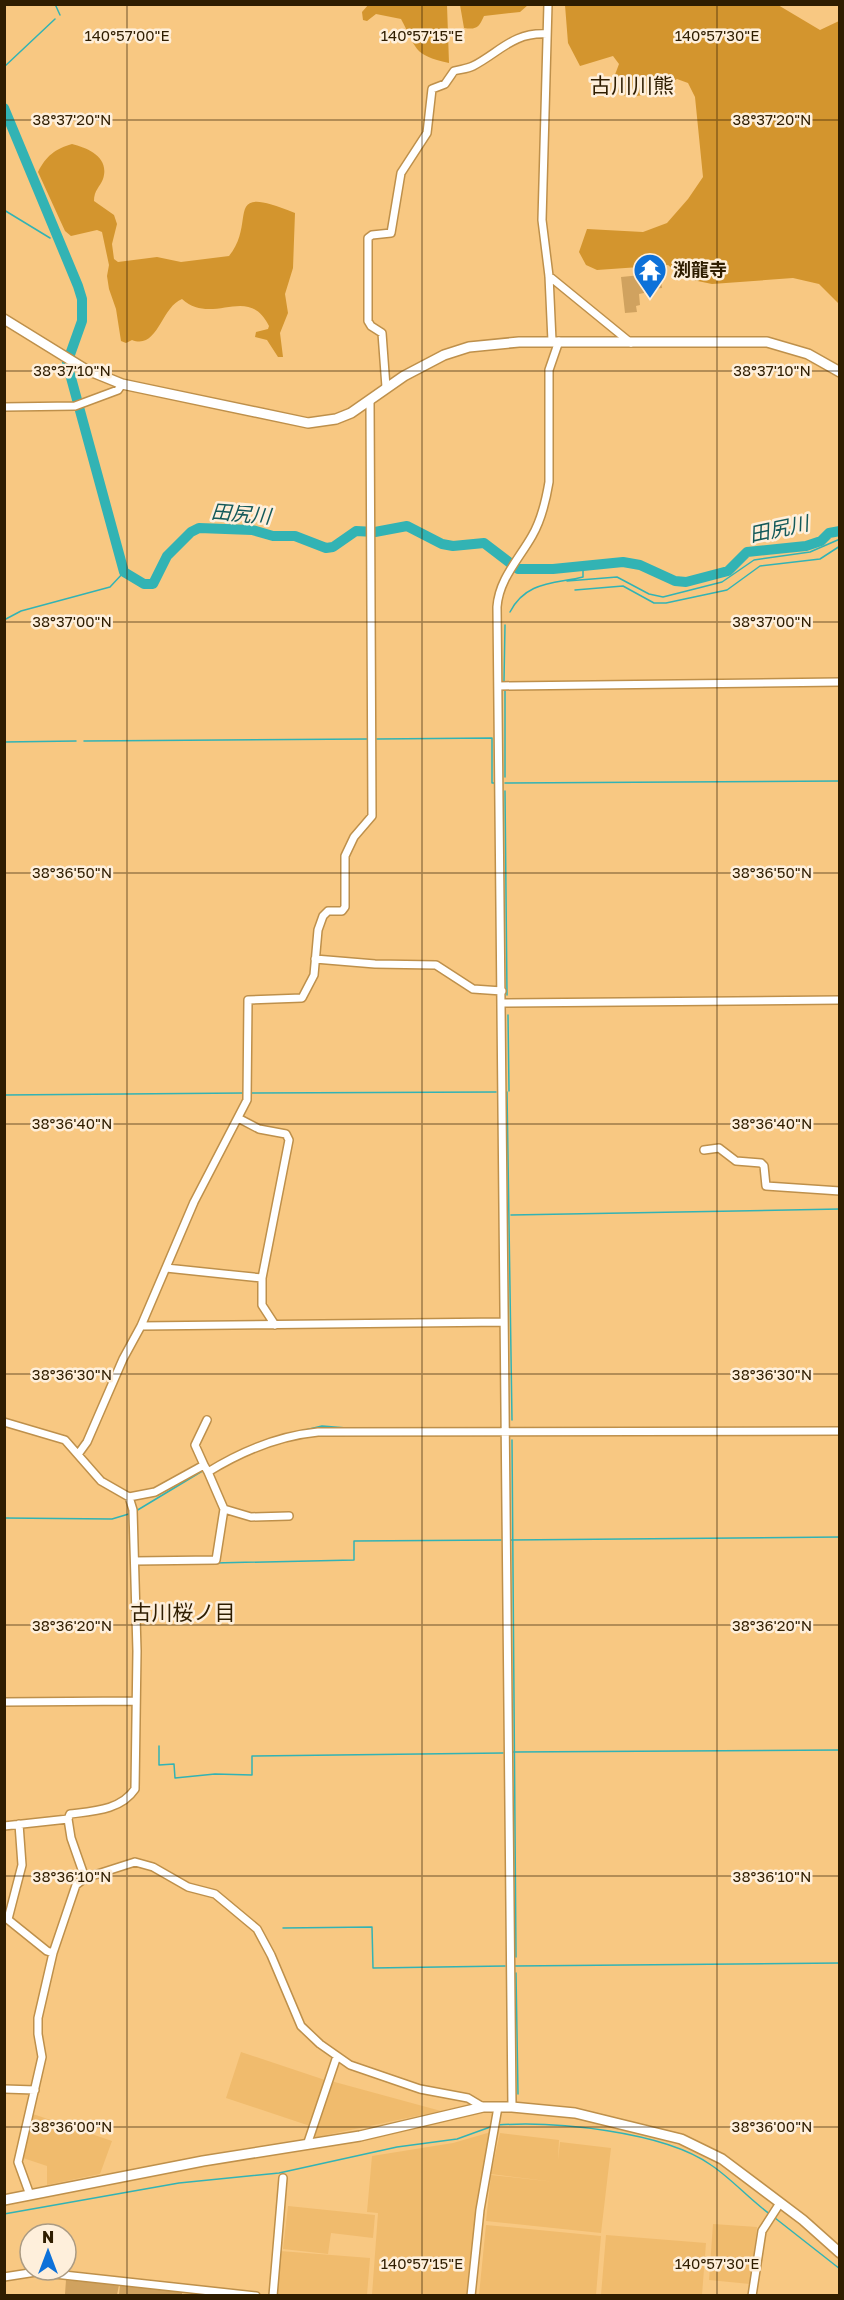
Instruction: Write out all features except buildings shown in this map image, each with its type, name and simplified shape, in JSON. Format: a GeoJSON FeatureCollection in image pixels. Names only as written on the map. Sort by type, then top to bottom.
{"type":"FeatureCollection","features":[{"type":"Feature","properties":{"kind":"street"},"geometry":{"type":"LineString","coordinates":[[512,2107],[498,595],[509,572],[534,534],[546,499],[549,482],[550,363],[555,341],[542,220],[548,4]]}},
{"type":"Feature","properties":{"kind":"street"},"geometry":{"type":"LineString","coordinates":[[386,387],[382,333],[368,321],[368,238],[372,235],[391,233],[399,179],[427,133],[428,102],[432,89],[445,84],[457,69],[476,65],[494,51],[527,34],[547,34]]}},
{"type":"Feature","properties":{"kind":"street"},"geometry":{"type":"LineString","coordinates":[[549,276],[631,343]]}},
{"type":"Feature","properties":{"kind":"street"},"geometry":{"type":"LineString","coordinates":[[4,319],[73,361],[122,384],[308,423],[336,419],[370,402],[386,387],[444,355],[469,347],[494,343],[767,342],[808,354],[840,372]]}},
{"type":"Feature","properties":{"kind":"street"},"geometry":{"type":"LineString","coordinates":[[4,407],[79,405],[118,390],[122,384]]}},
{"type":"Feature","properties":{"kind":"street"},"geometry":{"type":"LineString","coordinates":[[79,1453],[87,1442],[123,1359],[141,1326],[194,1202],[249,1094],[248,1000],[302,998],[313,978],[323,916],[328,911],[342,911],[345,907],[345,856],[354,837],[372,816],[370,402]]}},
{"type":"Feature","properties":{"kind":"street"},"geometry":{"type":"LineString","coordinates":[[499,686],[840,682]]}},
{"type":"Feature","properties":{"kind":"street"},"geometry":{"type":"LineString","coordinates":[[315,959],[375,964],[436,965],[473,988],[502,991]]}},
{"type":"Feature","properties":{"kind":"street"},"geometry":{"type":"LineString","coordinates":[[503,1003],[840,1000]]}},
{"type":"Feature","properties":{"kind":"street"},"geometry":{"type":"LineString","coordinates":[[238,1118],[259,1130],[286,1134],[289,1140],[262,1278],[262,1305],[275,1325]]}},
{"type":"Feature","properties":{"kind":"street"},"geometry":{"type":"LineString","coordinates":[[704,1150],[719,1148],[736,1161],[761,1163],[764,1166],[766,1186],[840,1191]]}},
{"type":"Feature","properties":{"kind":"street"},"geometry":{"type":"LineString","coordinates":[[166,1268],[262,1278]]}},
{"type":"Feature","properties":{"kind":"street"},"geometry":{"type":"LineString","coordinates":[[141,1326],[504,1323]]}},
{"type":"Feature","properties":{"kind":"street"},"geometry":{"type":"LineString","coordinates":[[135,1562],[216,1560],[224,1509],[195,1445],[207,1420]]}},
{"type":"Feature","properties":{"kind":"street"},"geometry":{"type":"LineString","coordinates":[[4,1422],[65,1440],[79,1453],[83,1463],[101,1481],[129,1497],[155,1492],[253,1448],[305,1433],[840,1431]]}},
{"type":"Feature","properties":{"kind":"street"},"geometry":{"type":"LineString","coordinates":[[85,1878],[71,1838],[68,1819],[70,1814],[109,1808],[131,1795],[135,1789],[134,1513],[129,1497]]}},
{"type":"Feature","properties":{"kind":"street"},"geometry":{"type":"LineString","coordinates":[[224,1509],[251,1517],[289,1516]]}},
{"type":"Feature","properties":{"kind":"street"},"geometry":{"type":"LineString","coordinates":[[4,1702],[136,1701]]}},
{"type":"Feature","properties":{"kind":"street"},"geometry":{"type":"LineString","coordinates":[[4,1826],[68,1819]]}},
{"type":"Feature","properties":{"kind":"street"},"geometry":{"type":"LineString","coordinates":[[19,1824],[22,1864],[6,1918],[46,1951],[53,1953]]}},
{"type":"Feature","properties":{"kind":"street"},"geometry":{"type":"LineString","coordinates":[[30,2195],[18,2163],[43,2051],[38,2034],[38,2018],[53,1953],[75,1887],[85,1878],[125,1864],[145,1863],[188,1887],[221,1898],[249,1920],[264,1940],[301,2026],[350,2066],[420,2089],[468,2098],[483,2108]]}},
{"type":"Feature","properties":{"kind":"street"},"geometry":{"type":"LineString","coordinates":[[307,2145],[337,2056]]}},
{"type":"Feature","properties":{"kind":"street"},"geometry":{"type":"LineString","coordinates":[[4,2089],[35,2090]]}},
{"type":"Feature","properties":{"kind":"street"},"geometry":{"type":"LineString","coordinates":[[471,2295],[480,2210],[498,2107]]}},
{"type":"Feature","properties":{"kind":"street"},"geometry":{"type":"LineString","coordinates":[[4,2200],[203,2161],[307,2145],[483,2108],[512,2107],[575,2113],[681,2139],[722,2159],[777,2207],[840,2253]]}},
{"type":"Feature","properties":{"kind":"street"},"geometry":{"type":"LineString","coordinates":[[273,2295],[283,2178]]}},
{"type":"Feature","properties":{"kind":"street"},"geometry":{"type":"LineString","coordinates":[[752,2295],[758,2246],[767,2222],[777,2207]]}},
{"type":"Feature","properties":{"kind":"street"},"geometry":{"type":"LineString","coordinates":[[4,2277],[36,2272],[256,2295]]}},
{"type":"Feature","properties":{"kind":"shaded area"},"geometry":{"type":"Polygon","coordinates":[[[369,4],[447,5],[449,63],[428,57],[417,49],[401,19],[376,14],[367,21],[363,20],[362,12],[369,4]]]}},
{"type":"Feature","properties":{"kind":"shaded area"},"geometry":{"type":"Polygon","coordinates":[[[460,4],[528,5],[520,12],[484,16],[479,25],[472,29],[464,28],[460,4]]]}},
{"type":"Feature","properties":{"kind":"shaded area"},"geometry":{"type":"Polygon","coordinates":[[[565,5],[778,5],[820,30],[839,21],[839,304],[819,284],[793,278],[712,284],[683,278],[668,265],[597,270],[586,265],[579,252],[587,229],[643,232],[667,223],[703,177],[695,97],[688,83],[677,79],[642,95],[619,94],[613,80],[619,64],[613,56],[580,66],[568,43],[565,5]]]}},
{"type":"Feature","properties":{"kind":"shaded area"},"geometry":{"type":"Polygon","coordinates":[[[72,144],[91,151],[103,165],[103,179],[96,191],[94,201],[114,215],[117,224],[112,244],[114,259],[118,262],[157,257],[181,262],[229,256],[237,243],[245,210],[249,204],[257,202],[295,213],[293,268],[285,294],[288,313],[280,333],[283,357],[278,357],[267,340],[255,337],[256,332],[268,329],[269,326],[261,314],[251,308],[240,306],[206,309],[194,306],[182,299],[169,310],[154,334],[148,339],[132,340],[126,343],[121,341],[116,309],[109,289],[107,276],[109,265],[102,232],[97,230],[71,236],[65,231],[38,172],[52,154],[72,144]]]}},
{"type":"Feature","properties":{"kind":"shaded area"},"geometry":{"type":"Polygon","coordinates":[[[641,275],[642,283],[661,281],[662,288],[644,290],[644,293],[639,294],[640,305],[636,306],[637,312],[625,313],[621,277],[641,275]]]}},
{"type":"Feature","properties":{"kind":"shaded area"},"geometry":{"type":"Polygon","coordinates":[[[241,2052],[325,2080],[310,2126],[226,2098],[241,2052]]]}},
{"type":"Feature","properties":{"kind":"shaded area"},"geometry":{"type":"Polygon","coordinates":[[[331,2081],[441,2111],[312,2138],[331,2081]]]}},
{"type":"Feature","properties":{"kind":"shaded area"},"geometry":{"type":"Polygon","coordinates":[[[33,2114],[112,2141],[100,2174],[47,2185],[47,2166],[23,2158],[33,2114]]]}},
{"type":"Feature","properties":{"kind":"shaded area"},"geometry":{"type":"Polygon","coordinates":[[[491,2132],[476,2208],[466,2295],[372,2295],[378,2213],[367,2212],[372,2156],[453,2143],[491,2132]]]}},
{"type":"Feature","properties":{"kind":"shaded area"},"geometry":{"type":"Polygon","coordinates":[[[500,2133],[559,2140],[558,2160],[560,2142],[611,2148],[601,2233],[486,2221],[491,2175],[555,2182],[491,2174],[500,2133]]]}},
{"type":"Feature","properties":{"kind":"shaded area"},"geometry":{"type":"Polygon","coordinates":[[[288,2206],[375,2215],[373,2238],[331,2233],[328,2254],[283,2249],[288,2206]]]}},
{"type":"Feature","properties":{"kind":"shaded area"},"geometry":{"type":"Polygon","coordinates":[[[713,2224],[757,2227],[750,2284],[709,2280],[713,2224]]]}},
{"type":"Feature","properties":{"kind":"shaded area"},"geometry":{"type":"Polygon","coordinates":[[[486,2225],[601,2236],[596,2295],[479,2295],[486,2225]]]}},
{"type":"Feature","properties":{"kind":"shaded area"},"geometry":{"type":"Polygon","coordinates":[[[606,2235],[706,2243],[702,2295],[601,2295],[606,2235]]]}},
{"type":"Feature","properties":{"kind":"shaded area"},"geometry":{"type":"Polygon","coordinates":[[[280,2251],[370,2258],[367,2295],[277,2295],[280,2251]]]}},
{"type":"Feature","properties":{"kind":"shaded area"},"geometry":{"type":"Polygon","coordinates":[[[66,2282],[119,2285],[117,2295],[55,2295],[65,2294],[66,2282]]]}},
{"type":"Feature","properties":{"kind":"shaded area"},"geometry":{"type":"Polygon","coordinates":[[[120,2285],[182,2292],[182,2295],[119,2295],[120,2285]]]}},
{"type":"Feature","properties":{"kind":"waterway"},"geometry":{"type":"LineString","coordinates":[[55,4],[60,15]]}},
{"type":"Feature","properties":{"kind":"waterway"},"geometry":{"type":"LineString","coordinates":[[4,67],[55,19]]}},
{"type":"Feature","properties":{"kind":"waterway","name":"田尻川"},"geometry":{"type":"LineString","coordinates":[[4,108],[82,299],[82,321],[67,363],[124,572],[144,584],[153,584],[167,556],[191,532],[199,528],[252,530],[273,536],[295,536],[326,548],[333,547],[356,531],[375,532],[407,526],[442,544],[453,546],[484,543],[518,569],[553,569],[623,562],[640,565],[675,581],[686,582],[728,571],[747,552],[806,546],[821,541],[829,533],[840,531]]}},
{"type":"Feature","properties":{"kind":"waterway"},"geometry":{"type":"LineString","coordinates":[[4,210],[50,238]]}},
{"type":"Feature","properties":{"kind":"waterway"},"geometry":{"type":"LineString","coordinates":[[567,581],[617,577],[649,594],[663,597],[722,582],[754,560],[810,552],[840,539]]}},
{"type":"Feature","properties":{"kind":"waterway"},"geometry":{"type":"LineString","coordinates":[[575,590],[623,586],[654,603],[666,603],[727,590],[760,566],[820,559],[840,546]]}},
{"type":"Feature","properties":{"kind":"waterway"},"geometry":{"type":"LineString","coordinates":[[510,612],[524,594],[532,589],[583,577],[583,564]]}},
{"type":"Feature","properties":{"kind":"waterway"},"geometry":{"type":"LineString","coordinates":[[4,620],[21,611],[110,587],[124,572]]}},
{"type":"Feature","properties":{"kind":"waterway"},"geometry":{"type":"LineString","coordinates":[[504,681],[505,625]]}},
{"type":"Feature","properties":{"kind":"waterway"},"geometry":{"type":"LineString","coordinates":[[505,691],[505,777]]}},
{"type":"Feature","properties":{"kind":"waterway"},"geometry":{"type":"LineString","coordinates":[[377,739],[492,738],[492,783],[495,783]]}},
{"type":"Feature","properties":{"kind":"waterway"},"geometry":{"type":"LineString","coordinates":[[84,741],[367,739]]}},
{"type":"Feature","properties":{"kind":"waterway"},"geometry":{"type":"LineString","coordinates":[[4,742],[76,741]]}},
{"type":"Feature","properties":{"kind":"waterway"},"geometry":{"type":"LineString","coordinates":[[505,783],[840,781]]}},
{"type":"Feature","properties":{"kind":"waterway"},"geometry":{"type":"LineString","coordinates":[[505,791],[507,995]]}},
{"type":"Feature","properties":{"kind":"waterway"},"geometry":{"type":"LineString","coordinates":[[508,1015],[509,1091]]}},
{"type":"Feature","properties":{"kind":"waterway"},"geometry":{"type":"LineString","coordinates":[[248,1093],[496,1092]]}},
{"type":"Feature","properties":{"kind":"waterway"},"geometry":{"type":"LineString","coordinates":[[507,1092],[512,1420]]}},
{"type":"Feature","properties":{"kind":"waterway"},"geometry":{"type":"LineString","coordinates":[[4,1095],[244,1093]]}},
{"type":"Feature","properties":{"kind":"waterway"},"geometry":{"type":"LineString","coordinates":[[511,1215],[840,1209]]}},
{"type":"Feature","properties":{"kind":"waterway"},"geometry":{"type":"LineString","coordinates":[[276,1437],[322,1426],[359,1429]]}},
{"type":"Feature","properties":{"kind":"waterway"},"geometry":{"type":"LineString","coordinates":[[512,1440],[516,1957]]}},
{"type":"Feature","properties":{"kind":"waterway"},"geometry":{"type":"LineString","coordinates":[[208,1468],[238,1452]]}},
{"type":"Feature","properties":{"kind":"waterway"},"geometry":{"type":"LineString","coordinates":[[136,1511],[204,1470]]}},
{"type":"Feature","properties":{"kind":"waterway"},"geometry":{"type":"LineString","coordinates":[[4,1518],[112,1519],[132,1513]]}},
{"type":"Feature","properties":{"kind":"waterway"},"geometry":{"type":"LineString","coordinates":[[511,1540],[840,1537]]}},
{"type":"Feature","properties":{"kind":"waterway"},"geometry":{"type":"LineString","coordinates":[[214,1563],[354,1560],[354,1541],[501,1540]]}},
{"type":"Feature","properties":{"kind":"waterway"},"geometry":{"type":"LineString","coordinates":[[159,1746],[159,1765],[174,1764],[175,1778],[215,1774],[252,1775],[252,1756],[503,1753]]}},
{"type":"Feature","properties":{"kind":"waterway"},"geometry":{"type":"LineString","coordinates":[[513,1752],[840,1750]]}},
{"type":"Feature","properties":{"kind":"waterway"},"geometry":{"type":"LineString","coordinates":[[283,1928],[372,1927],[373,1968],[505,1966]]}},
{"type":"Feature","properties":{"kind":"waterway"},"geometry":{"type":"LineString","coordinates":[[515,1966],[840,1963]]}},
{"type":"Feature","properties":{"kind":"waterway"},"geometry":{"type":"LineString","coordinates":[[516,1973],[518,2094]]}},
{"type":"Feature","properties":{"kind":"waterway"},"geometry":{"type":"LineString","coordinates":[[497,2125],[577,2127],[637,2136],[665,2144],[690,2153],[711,2165],[771,2215]]}},
{"type":"Feature","properties":{"kind":"waterway"},"geometry":{"type":"LineString","coordinates":[[4,2214],[179,2183],[279,2173],[397,2147],[457,2139],[493,2126]]}},
{"type":"Feature","properties":{"kind":"waterway"},"geometry":{"type":"LineString","coordinates":[[775,2218],[840,2269]]}},
{"type":"Feature","properties":{"kind":"place","name":"渕龍寺"},"geometry":{"type":"Point","coordinates":[650,299]}},
{"type":"Feature","properties":{"kind":"district","name":"古川川熊"},"geometry":{"type":"Point","coordinates":[632,86]}},
{"type":"Feature","properties":{"kind":"district","name":"古川桜ノ目"},"geometry":{"type":"Point","coordinates":[183,1613]}}]}
